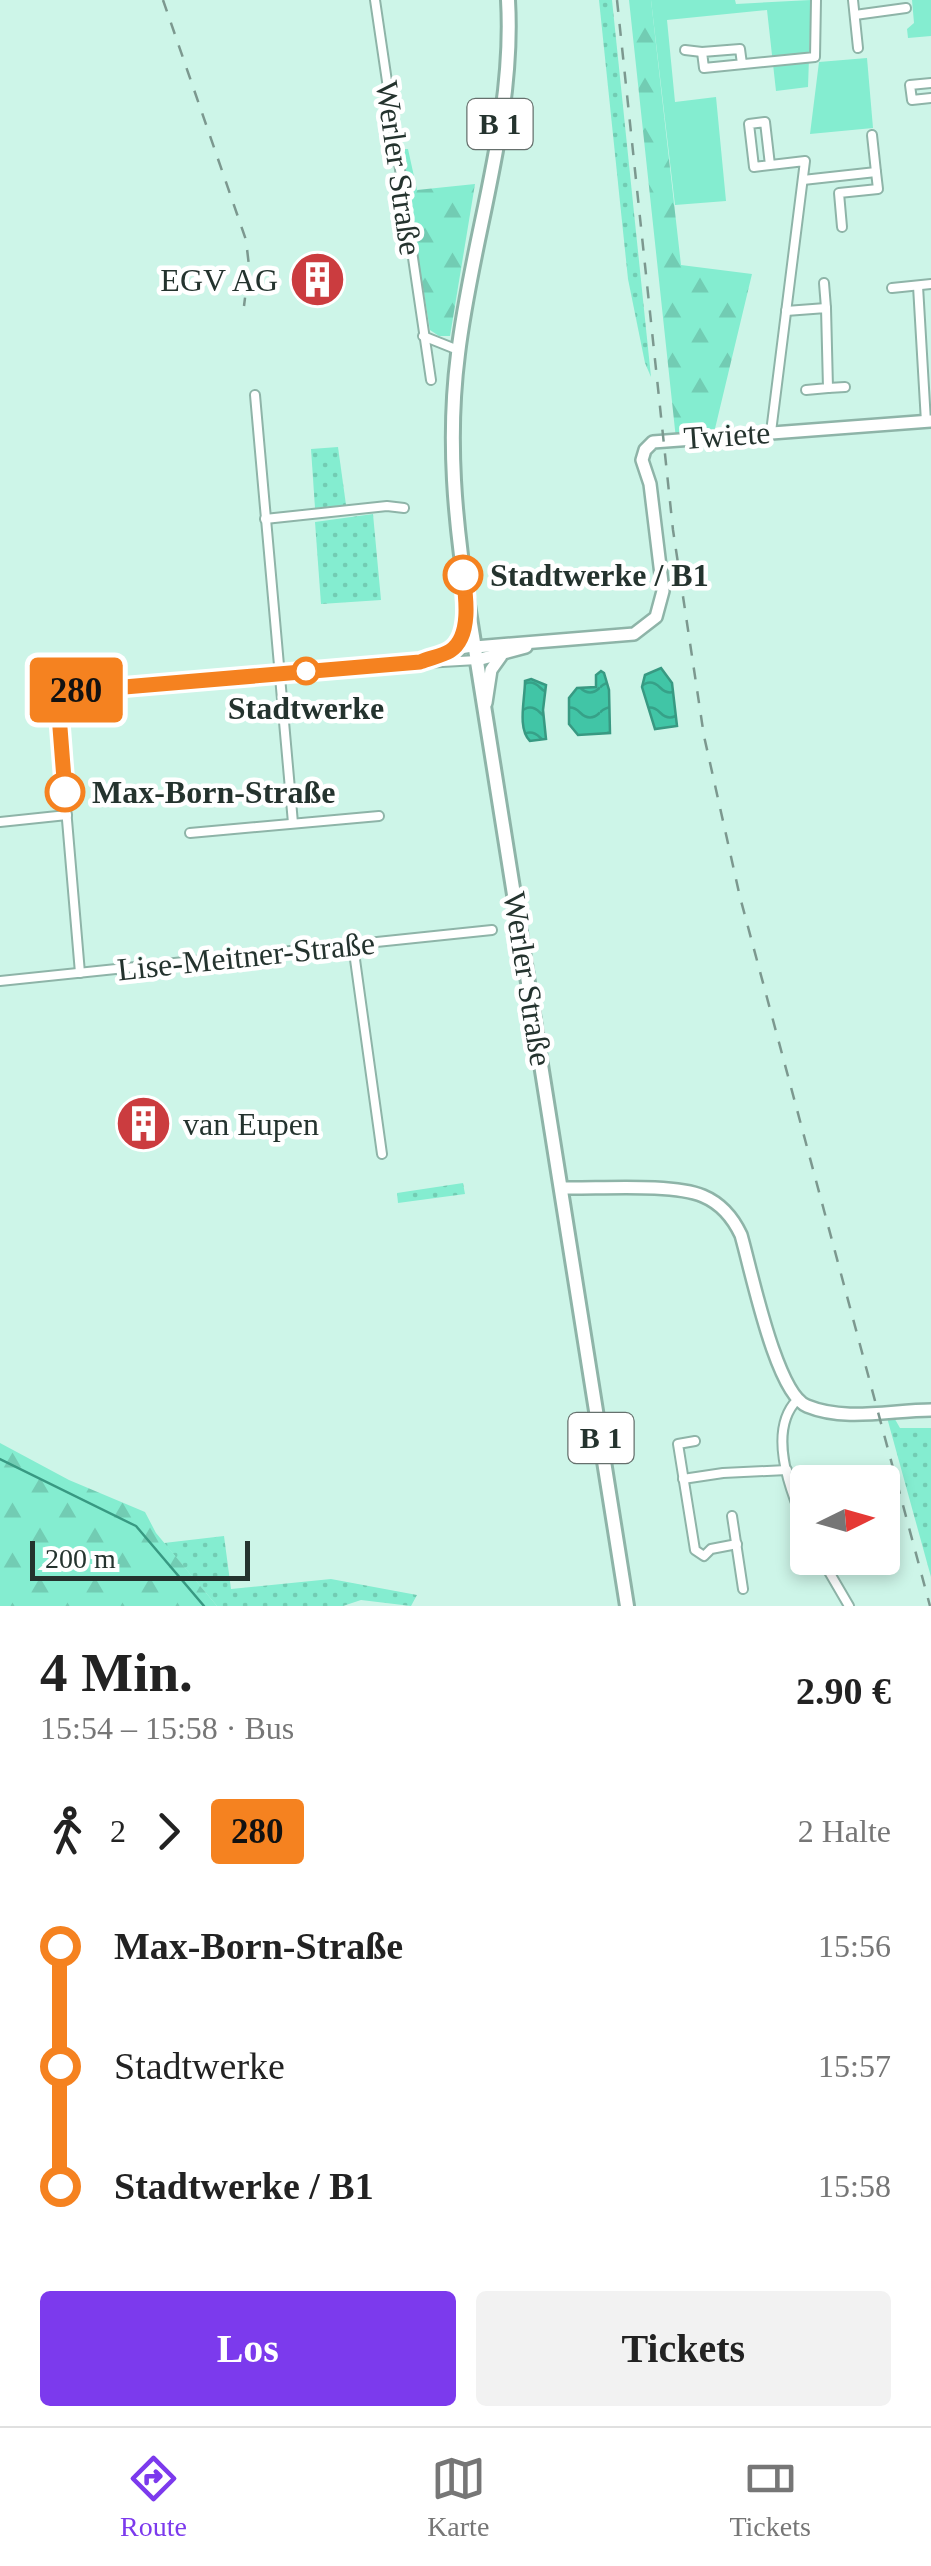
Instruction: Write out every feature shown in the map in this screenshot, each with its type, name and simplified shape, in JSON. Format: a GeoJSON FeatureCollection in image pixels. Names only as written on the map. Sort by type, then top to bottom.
{"type":"FeatureCollection","features":[{"type":"Feature","properties":{"kind":"main road","name":"Werler Straße"},"geometry":{"type":"LineString","coordinates":[[508,0],[503,108],[458,350],[452,484],[628,1606]]}},
{"type":"Feature","properties":{"kind":"street","name":"Werler Straße"},"geometry":{"type":"LineString","coordinates":[[375,0],[431,380]]}},
{"type":"Feature","properties":{"kind":"street"},"geometry":{"type":"LineString","coordinates":[[702,52],[704,68],[815,57],[816,0]]}},
{"type":"Feature","properties":{"kind":"street"},"geometry":{"type":"LineString","coordinates":[[853,0],[858,48]]}},
{"type":"Feature","properties":{"kind":"street"},"geometry":{"type":"LineString","coordinates":[[868,0],[870,13]]}},
{"type":"Feature","properties":{"kind":"street"},"geometry":{"type":"LineString","coordinates":[[854,15],[906,8]]}},
{"type":"Feature","properties":{"kind":"street"},"geometry":{"type":"LineString","coordinates":[[739,34],[742,64]]}},
{"type":"Feature","properties":{"kind":"street"},"geometry":{"type":"LineString","coordinates":[[685,50],[740,48]]}},
{"type":"Feature","properties":{"kind":"street"},"geometry":{"type":"LineString","coordinates":[[931,82],[910,85],[912,100],[931,98]]}},
{"type":"Feature","properties":{"kind":"street"},"geometry":{"type":"LineString","coordinates":[[770,165],[765,122],[749,124],[754,166],[770,165],[805,161],[771,432]]}},
{"type":"Feature","properties":{"kind":"street"},"geometry":{"type":"LineString","coordinates":[[838,193],[878,189],[872,135]]}},
{"type":"Feature","properties":{"kind":"street"},"geometry":{"type":"LineString","coordinates":[[803,180],[876,172]]}},
{"type":"Feature","properties":{"kind":"street"},"geometry":{"type":"LineString","coordinates":[[837,176],[842,227]]}},
{"type":"Feature","properties":{"kind":"street"},"geometry":{"type":"LineString","coordinates":[[824,284],[828,388]]}},
{"type":"Feature","properties":{"kind":"street"},"geometry":{"type":"LineString","coordinates":[[892,288],[931,284]]}},
{"type":"Feature","properties":{"kind":"street"},"geometry":{"type":"LineString","coordinates":[[918,286],[928,422]]}},
{"type":"Feature","properties":{"kind":"street"},"geometry":{"type":"LineString","coordinates":[[786,311],[826,308]]}},
{"type":"Feature","properties":{"kind":"street"},"geometry":{"type":"LineString","coordinates":[[424,336],[458,350]]}},
{"type":"Feature","properties":{"kind":"street"},"geometry":{"type":"LineString","coordinates":[[806,390],[846,387]]}},
{"type":"Feature","properties":{"kind":"street"},"geometry":{"type":"LineString","coordinates":[[254,395],[293,823]]}},
{"type":"Feature","properties":{"kind":"street","name":"Twiete"},"geometry":{"type":"LineString","coordinates":[[476,654],[634,634],[656,617],[663,591],[650,484],[642,460],[648,445],[658,440],[928,422]]}},
{"type":"Feature","properties":{"kind":"street"},"geometry":{"type":"LineString","coordinates":[[265,519],[387,506],[404,508]]}},
{"type":"Feature","properties":{"kind":"street"},"geometry":{"type":"LineString","coordinates":[[452,651],[462,634],[468,605]]}},
{"type":"Feature","properties":{"kind":"street","name":"Twiete"},"geometry":{"type":"LineString","coordinates":[[476,654],[502,655],[536,644]]}},
{"type":"Feature","properties":{"kind":"street"},"geometry":{"type":"LineString","coordinates":[[420,662],[452,651],[476,654]]}},
{"type":"Feature","properties":{"kind":"street"},"geometry":{"type":"LineString","coordinates":[[80,973],[58,702],[62,693],[476,654]]}},
{"type":"Feature","properties":{"kind":"street"},"geometry":{"type":"LineString","coordinates":[[485,708],[491,670],[502,655]]}},
{"type":"Feature","properties":{"kind":"street"},"geometry":{"type":"LineString","coordinates":[[0,822],[67,815]]}},
{"type":"Feature","properties":{"kind":"street"},"geometry":{"type":"LineString","coordinates":[[190,833],[379,816]]}},
{"type":"Feature","properties":{"kind":"street","name":"Lise-Meitner-Straße"},"geometry":{"type":"LineString","coordinates":[[0,981],[492,930]]}},
{"type":"Feature","properties":{"kind":"street"},"geometry":{"type":"LineString","coordinates":[[353,945],[382,1154]]}},
{"type":"Feature","properties":{"kind":"street"},"geometry":{"type":"LineString","coordinates":[[561,1188],[700,1194],[733,1218],[780,1371],[797,1400],[810,1408],[864,1415],[889,1410],[931,1410]]}},
{"type":"Feature","properties":{"kind":"street"},"geometry":{"type":"LineString","coordinates":[[790,1476],[784,1424],[789,1408],[797,1400]]}},
{"type":"Feature","properties":{"kind":"street"},"geometry":{"type":"LineString","coordinates":[[695,1441],[678,1444],[698,1555],[736,1544]]}},
{"type":"Feature","properties":{"kind":"street"},"geometry":{"type":"LineString","coordinates":[[683,1479],[788,1470]]}},
{"type":"Feature","properties":{"kind":"street"},"geometry":{"type":"LineString","coordinates":[[732,1516],[743,1589]]}},
{"type":"Feature","properties":{"kind":"street"},"geometry":{"type":"LineString","coordinates":[[692,1534],[708,1543],[710,1549]]}},
{"type":"Feature","properties":{"kind":"street"},"geometry":{"type":"LineString","coordinates":[[830,1575],[849,1606]]}},
{"type":"Feature","properties":{"kind":"green space"},"geometry":{"type":"Polygon","coordinates":[[[599,0],[612,0],[651,377],[628,279],[599,0]]]}},
{"type":"Feature","properties":{"kind":"green space"},"geometry":{"type":"Polygon","coordinates":[[[629,0],[651,0],[681,265],[752,274],[713,437],[676,439],[629,0]]]}},
{"type":"Feature","properties":{"kind":"green space"},"geometry":{"type":"Polygon","coordinates":[[[651,0],[735,0],[736,4],[811,0],[808,87],[776,91],[767,10],[667,20],[675,102],[716,97],[726,201],[675,205],[651,0]]]}},
{"type":"Feature","properties":{"kind":"green space"},"geometry":{"type":"Polygon","coordinates":[[[912,0],[931,0],[931,36],[908,38],[907,29],[914,23],[912,0]]]}},
{"type":"Feature","properties":{"kind":"green space"},"geometry":{"type":"Polygon","coordinates":[[[867,58],[873,128],[810,134],[819,62],[867,58]]]}},
{"type":"Feature","properties":{"kind":"green space"},"geometry":{"type":"Polygon","coordinates":[[[400,149],[408,149],[417,190],[475,184],[450,336],[439,336],[430,330],[400,149]]]}},
{"type":"Feature","properties":{"kind":"green space"},"geometry":{"type":"Polygon","coordinates":[[[338,447],[346,505],[315,508],[311,449],[338,447]]]}},
{"type":"Feature","properties":{"kind":"green space"},"geometry":{"type":"Polygon","coordinates":[[[373,514],[381,600],[321,604],[315,522],[373,514]]]}},
{"type":"Feature","properties":{"kind":"green space"},"geometry":{"type":"Polygon","coordinates":[[[463,1183],[465,1194],[398,1203],[397,1193],[463,1183]]]}},
{"type":"Feature","properties":{"kind":"green space"},"geometry":{"type":"Polygon","coordinates":[[[886,1414],[892,1414],[900,1428],[931,1428],[931,1577],[886,1414]]]}},
{"type":"Feature","properties":{"kind":"green space"},"geometry":{"type":"Polygon","coordinates":[[[0,1443],[69,1480],[145,1512],[156,1533],[217,1606],[0,1606],[0,1443]]]}},
{"type":"Feature","properties":{"kind":"green space"},"geometry":{"type":"Polygon","coordinates":[[[224,1536],[231,1589],[331,1579],[417,1595],[411,1606],[361,1600],[343,1606],[217,1606],[164,1543],[224,1536]]]}},
{"type":"Feature","properties":{"kind":"water"},"geometry":{"type":"Polygon","coordinates":[[[661,668],[672,683],[677,726],[655,729],[642,687],[645,675],[661,668]]]}},
{"type":"Feature","properties":{"kind":"water"},"geometry":{"type":"Polygon","coordinates":[[[601,671],[609,690],[610,733],[578,735],[569,724],[569,698],[577,688],[596,687],[596,675],[601,671]]]}},
{"type":"Feature","properties":{"kind":"water"},"geometry":{"type":"Polygon","coordinates":[[[531,679],[546,685],[546,739],[530,741],[523,713],[525,681],[531,679]]]}},
{"type":"Feature","properties":{"kind":"waterway"},"geometry":{"type":"LineString","coordinates":[[0,1459],[136,1526],[204,1606]]}},
{"type":"Feature","properties":{"kind":"railway"},"geometry":{"type":"LineString","coordinates":[[163,0],[246,240],[249,266],[244,306]]}},
{"type":"Feature","properties":{"kind":"railway"},"geometry":{"type":"LineString","coordinates":[[617,0],[673,530],[704,736],[740,897],[930,1606]]}},
{"type":"Feature","properties":{"kind":"bus line","name":"280"},"geometry":{"type":"LineString","coordinates":[[65,792],[58,702],[65,692],[420,662],[452,651],[462,634],[468,605],[463,575]]}},
{"type":"Feature","properties":{"kind":"place","name":"EGV AG"},"geometry":{"type":"Point","coordinates":[317,280]}},
{"type":"Feature","properties":{"kind":"place","name":"Stadtwerke / B1"},"geometry":{"type":"Point","coordinates":[463,575]}},
{"type":"Feature","properties":{"kind":"place","name":"Stadtwerke"},"geometry":{"type":"Point","coordinates":[306,671]}},
{"type":"Feature","properties":{"kind":"place","name":"Max-Born-Straße"},"geometry":{"type":"Point","coordinates":[65,792]}},
{"type":"Feature","properties":{"kind":"place","name":"van Eupen"},"geometry":{"type":"Point","coordinates":[144,1124]}}]}
